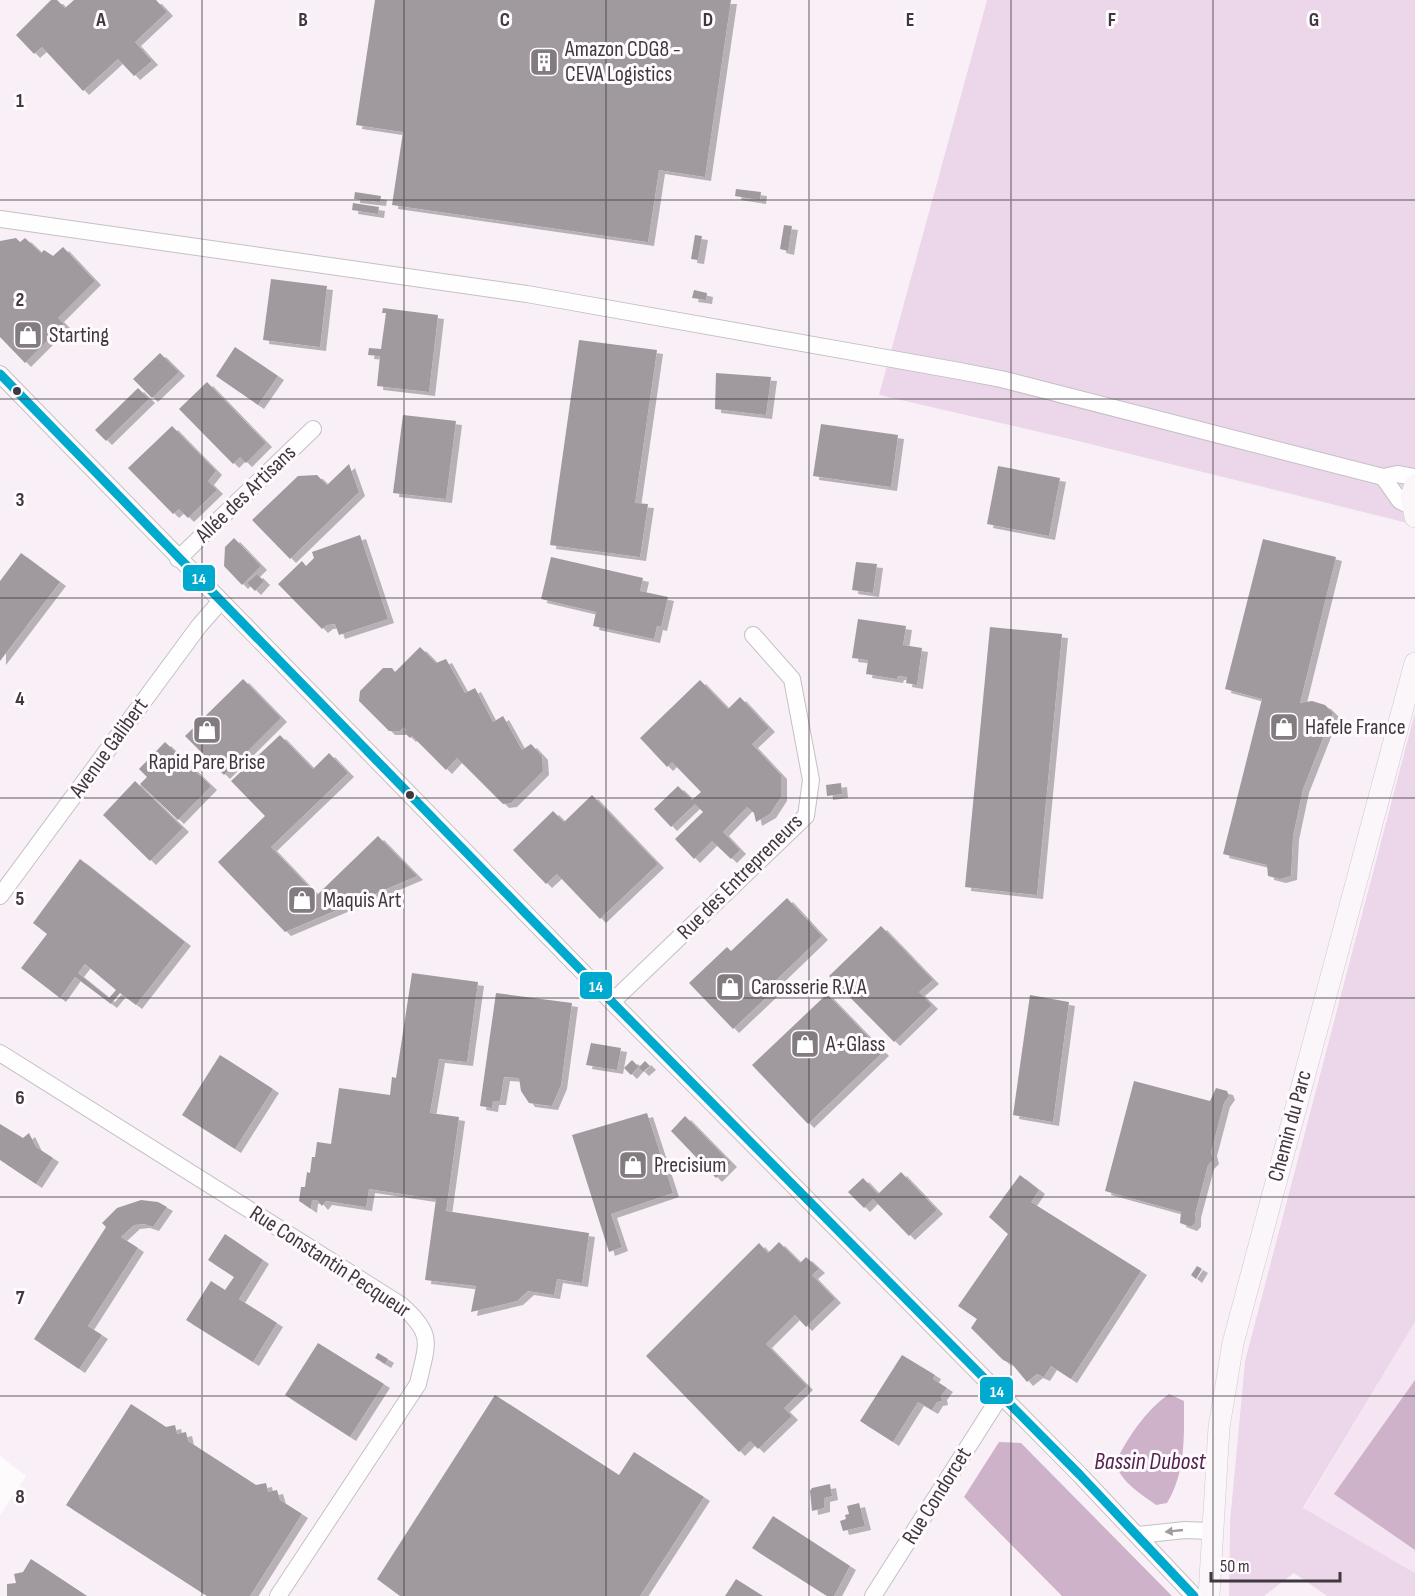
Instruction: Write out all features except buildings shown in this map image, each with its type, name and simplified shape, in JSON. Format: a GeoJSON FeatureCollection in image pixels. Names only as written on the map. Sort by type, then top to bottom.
{"type":"FeatureCollection","features":[{"type":"Feature","properties":{"kind":"main road"},"geometry":{"type":"LineString","coordinates":[[1413,512],[1415,485]]}},
{"type":"Feature","properties":{"kind":"main road","name":"Chemin du Parc"},"geometry":{"type":"LineString","coordinates":[[1209,1596],[1219,1427],[1233,1343],[1415,663]]}},
{"type":"Feature","properties":{"kind":"street"},"geometry":{"type":"LineString","coordinates":[[0,219],[527,294],[943,368],[1001,379],[1383,477],[1397,474],[1415,477]]}},
{"type":"Feature","properties":{"kind":"street"},"geometry":{"type":"LineString","coordinates":[[0,374],[612,1002],[1138,1535],[1194,1596]]}},
{"type":"Feature","properties":{"kind":"street","name":"Allée des Artisans"},"geometry":{"type":"LineString","coordinates":[[178,559],[313,429]]}},
{"type":"Feature","properties":{"kind":"street"},"geometry":{"type":"LineString","coordinates":[[1383,477],[1400,501],[1413,512]]}},
{"type":"Feature","properties":{"kind":"street","name":"Avenue Galibert"},"geometry":{"type":"LineString","coordinates":[[0,896],[199,626],[220,602]]}},
{"type":"Feature","properties":{"kind":"street","name":"Rue des Entrepreneurs"},"geometry":{"type":"LineString","coordinates":[[612,1002],[806,816],[811,780],[792,679],[753,634]]}},
{"type":"Feature","properties":{"kind":"street","name":"Rue Constantin Pecqueur"},"geometry":{"type":"LineString","coordinates":[[0,1053],[402,1305],[420,1321],[427,1344],[418,1384],[278,1596]]}},
{"type":"Feature","properties":{"kind":"street","name":"Rue Condorcet"},"geometry":{"type":"LineString","coordinates":[[873,1596],[1001,1395]]}},
{"type":"Feature","properties":{"kind":"street"},"geometry":{"type":"LineString","coordinates":[[1138,1535],[1185,1530],[1211,1532]]}},
{"type":"Feature","properties":{"kind":"shaded area"},"geometry":{"type":"Polygon","coordinates":[[[0,0],[987,0],[880,395],[1043,432],[1415,525],[1415,712],[1245,1361],[1230,1521],[1229,1596],[0,1596],[0,1515],[26,1476],[0,1456],[0,0]]]}},
{"type":"Feature","properties":{"kind":"shaded area"},"geometry":{"type":"Polygon","coordinates":[[[987,0],[1415,0],[1415,525],[1074,440],[879,395],[987,0]]]}},
{"type":"Feature","properties":{"kind":"shaded area"},"geometry":{"type":"Polygon","coordinates":[[[1415,712],[1415,1322],[1303,1508],[1415,1573],[1415,1596],[1327,1596],[1294,1573],[1264,1596],[1229,1596],[1230,1521],[1245,1361],[1415,712]]]}},
{"type":"Feature","properties":{"kind":"shaded area"},"geometry":{"type":"Polygon","coordinates":[[[1415,1322],[1415,1573],[1303,1509],[1415,1322]]]}},
{"type":"Feature","properties":{"kind":"shaded area"},"geometry":{"type":"Polygon","coordinates":[[[1294,1573],[1327,1596],[1264,1596],[1294,1573]]]}},
{"type":"Feature","properties":{"kind":"water"},"geometry":{"type":"Polygon","coordinates":[[[1415,1380],[1415,1550],[1334,1494],[1415,1380]]]}},
{"type":"Feature","properties":{"kind":"water","name":"Bassin Dubost"},"geometry":{"type":"Polygon","coordinates":[[[1169,1394],[1184,1401],[1183,1454],[1178,1479],[1167,1503],[1156,1505],[1127,1482],[1115,1463],[1138,1425],[1152,1408],[1169,1394]]]}},
{"type":"Feature","properties":{"kind":"water"},"geometry":{"type":"Polygon","coordinates":[[[999,1442],[1021,1443],[1172,1596],[1062,1596],[964,1497],[999,1442]]]}},
{"type":"Feature","properties":{"kind":"transit line","name":"14"},"geometry":{"type":"LineString","coordinates":[[0,374],[612,1002],[1080,1475],[1194,1596]]}},
{"type":"Feature","properties":{"kind":"place","name":"Amazon CDG8 - CEVA Logistics"},"geometry":{"type":"Point","coordinates":[544,62]}},
{"type":"Feature","properties":{"kind":"place","name":"Starting"},"geometry":{"type":"Point","coordinates":[28,335]}},
{"type":"Feature","properties":{"kind":"place","name":"Hafele France"},"geometry":{"type":"Point","coordinates":[1284,727]}},
{"type":"Feature","properties":{"kind":"place","name":"Rapid Pare Brise"},"geometry":{"type":"Point","coordinates":[207,730]}},
{"type":"Feature","properties":{"kind":"place","name":"Maquis Art"},"geometry":{"type":"Point","coordinates":[302,900]}},
{"type":"Feature","properties":{"kind":"place","name":"Carosserie R.V.A"},"geometry":{"type":"Point","coordinates":[730,987]}},
{"type":"Feature","properties":{"kind":"place","name":"A+Glass"},"geometry":{"type":"Point","coordinates":[805,1044]}},
{"type":"Feature","properties":{"kind":"place","name":"Precisium"},"geometry":{"type":"Point","coordinates":[633,1165]}}]}
